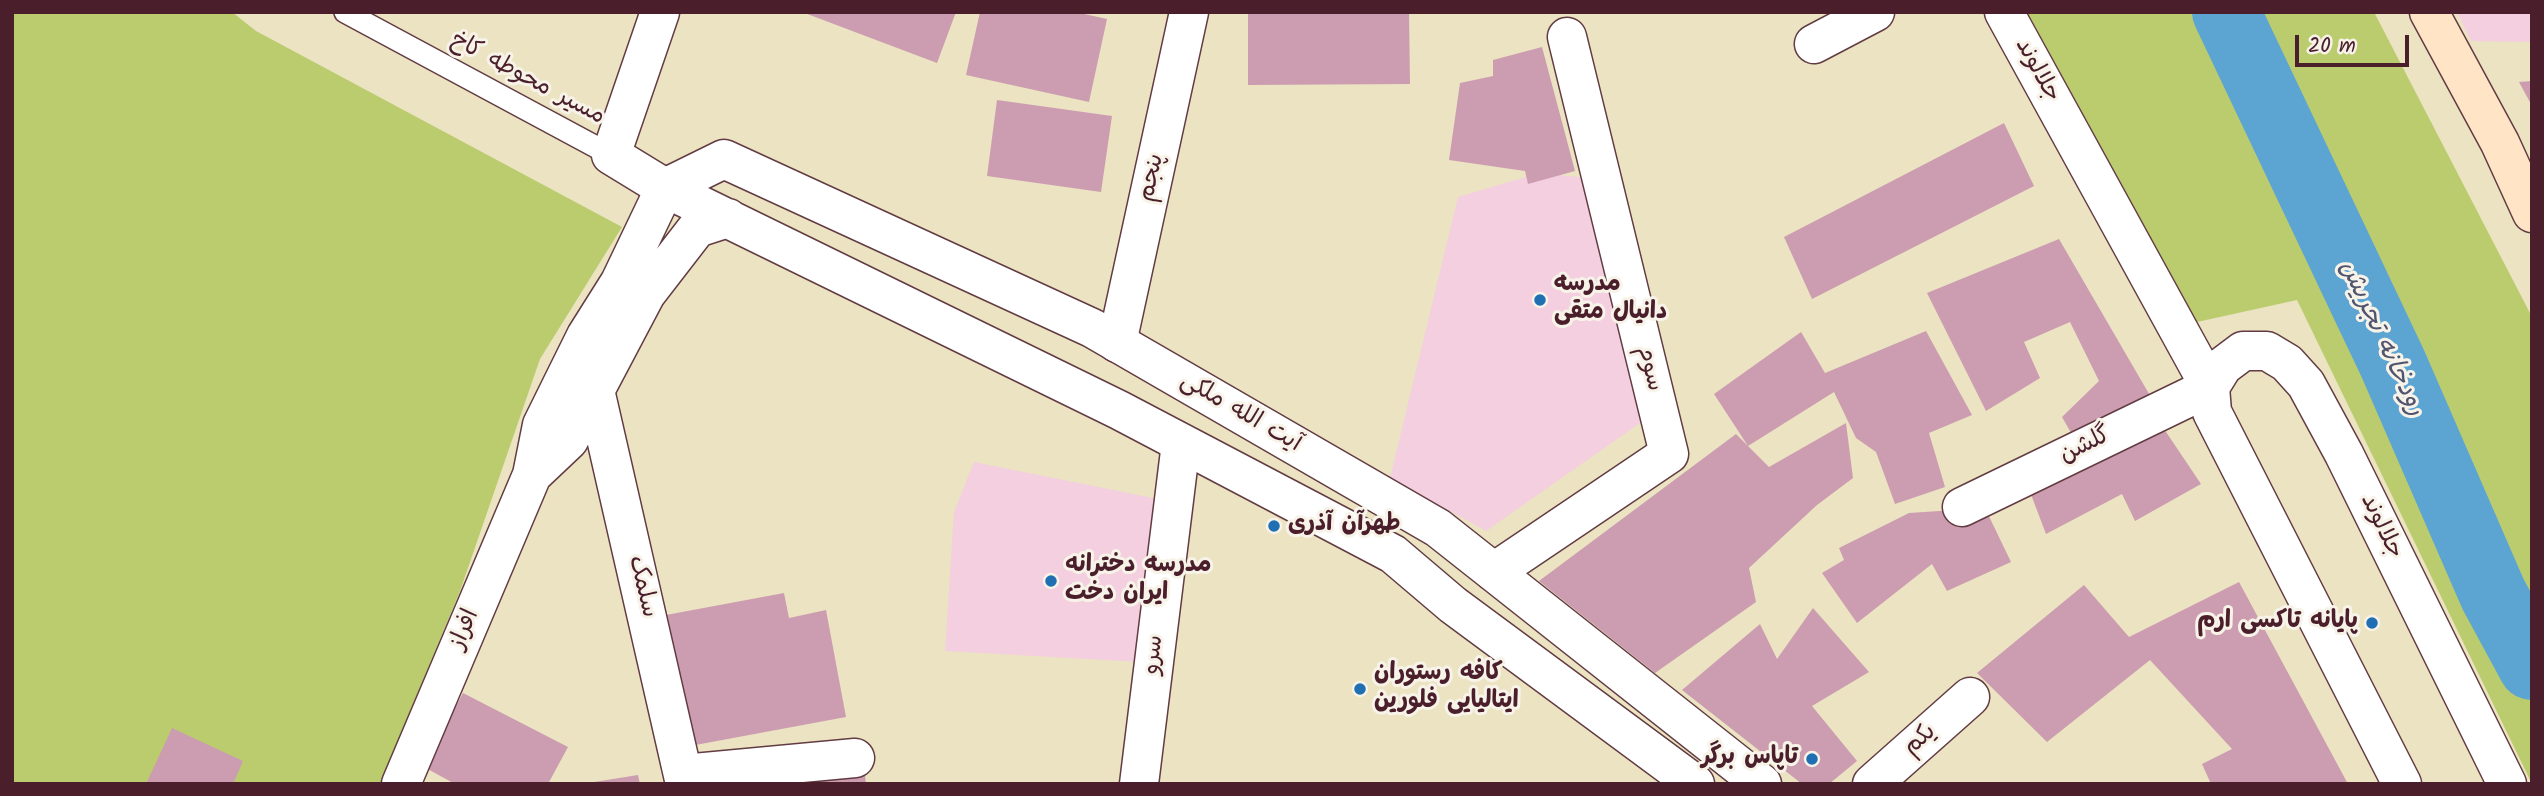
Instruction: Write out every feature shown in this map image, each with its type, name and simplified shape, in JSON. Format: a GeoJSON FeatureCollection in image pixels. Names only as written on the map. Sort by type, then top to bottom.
{"type":"FeatureCollection","features":[{"type":"Feature","properties":{"kind":"main road"},"geometry":{"type":"LineString","coordinates":[[2429,12],[2500,143],[2532,213]]}},
{"type":"Feature","properties":{"kind":"street"},"geometry":{"type":"LineString","coordinates":[[611,155],[660,12]]}},
{"type":"Feature","properties":{"kind":"street","name":"پنجم"},"geometry":{"type":"LineString","coordinates":[[1117,343],[1189,12]]}},
{"type":"Feature","properties":{"kind":"street"},"geometry":{"type":"LineString","coordinates":[[1814,44],[1875,12]]}},
{"type":"Feature","properties":{"kind":"street","name":"جلالوند"},"geometry":{"type":"LineString","coordinates":[[2004,12],[2210,387],[2211,412],[2402,784]]}},
{"type":"Feature","properties":{"kind":"street","name":"سوم"},"geometry":{"type":"LineString","coordinates":[[1494,572],[1669,454],[1567,37]]}},
{"type":"Feature","properties":{"kind":"street","name":"آیت الله ملکی"},"geometry":{"type":"LineString","coordinates":[[611,155],[665,188],[1119,410],[1393,554],[1453,605],[1695,784]]}},
{"type":"Feature","properties":{"kind":"street","name":"آیت الله ملکی"},"geometry":{"type":"LineString","coordinates":[[665,188],[724,159],[1091,328],[1438,528],[1762,784]]}},
{"type":"Feature","properties":{"kind":"street","name":"افراز"},"geometry":{"type":"LineString","coordinates":[[401,784],[532,475],[542,425],[586,336],[620,282],[665,188]]}},
{"type":"Feature","properties":{"kind":"street","name":"افراز"},"geometry":{"type":"LineString","coordinates":[[532,475],[569,440],[646,294],[698,228],[728,218]]}},
{"type":"Feature","properties":{"kind":"street","name":"جلالوند"},"geometry":{"type":"LineString","coordinates":[[2210,387],[2223,366],[2243,351],[2267,351],[2287,363],[2306,384],[2344,454],[2507,784]]}},
{"type":"Feature","properties":{"kind":"street","name":"گلشن"},"geometry":{"type":"LineString","coordinates":[[1962,507],[2210,387]]}},
{"type":"Feature","properties":{"kind":"street","name":"سلمک"},"geometry":{"type":"LineString","coordinates":[[596,390],[684,779]]}},
{"type":"Feature","properties":{"kind":"street","name":"سرو"},"geometry":{"type":"LineString","coordinates":[[1139,784],[1181,443]]}},
{"type":"Feature","properties":{"kind":"street","name":"یکم"},"geometry":{"type":"LineString","coordinates":[[1872,784],[1970,698]]}},
{"type":"Feature","properties":{"kind":"street"},"geometry":{"type":"LineString","coordinates":[[684,779],[855,758]]}},
{"type":"Feature","properties":{"kind":"lane","name":"مسیر محوطه کاخ"},"geometry":{"type":"LineString","coordinates":[[345,12],[611,155]]}},
{"type":"Feature","properties":{"kind":"shaded area"},"geometry":{"type":"Polygon","coordinates":[[[2457,12],[2532,12],[2532,42],[2471,41],[2457,12]]]}},
{"type":"Feature","properties":{"kind":"shaded area","name":"مدرسه دانیال متقی"},"geometry":{"type":"Polygon","coordinates":[[[1539,173],[1619,181],[1670,402],[1486,531],[1390,478],[1458,197],[1539,173]]]}},
{"type":"Feature","properties":{"kind":"shaded area","name":"مدرسه دخترانه ایران دخت"},"geometry":{"type":"Polygon","coordinates":[[[974,462],[1163,500],[1141,662],[945,651],[954,512],[974,462]]]}},
{"type":"Feature","properties":{"kind":"green space"},"geometry":{"type":"Polygon","coordinates":[[[12,12],[232,12],[256,31],[622,227],[540,359],[460,591],[380,784],[12,782],[12,12]]]}},
{"type":"Feature","properties":{"kind":"green space"},"geometry":{"type":"Polygon","coordinates":[[[2027,12],[2203,12],[2532,689],[2532,784],[2297,300],[2197,322],[2027,12]]]}},
{"type":"Feature","properties":{"kind":"green space"},"geometry":{"type":"Polygon","coordinates":[[[2236,12],[2374,12],[2532,317],[2532,632],[2495,564],[2385,308],[2236,12]]]}},
{"type":"Feature","properties":{"kind":"building"},"geometry":{"type":"Polygon","coordinates":[[[802,12],[956,12],[937,63],[802,12]]]}},
{"type":"Feature","properties":{"kind":"building"},"geometry":{"type":"Polygon","coordinates":[[[980,12],[1075,12],[1107,19],[1089,102],[966,75],[980,12]]]}},
{"type":"Feature","properties":{"kind":"building"},"geometry":{"type":"Polygon","coordinates":[[[1248,12],[1409,12],[1410,84],[1248,85],[1248,12]]]}},
{"type":"Feature","properties":{"kind":"building"},"geometry":{"type":"Polygon","coordinates":[[[1542,47],[1575,171],[1528,184],[1525,171],[1449,160],[1460,83],[1493,76],[1493,60],[1542,47]]]}},
{"type":"Feature","properties":{"kind":"building"},"geometry":{"type":"Polygon","coordinates":[[[2532,81],[2532,106],[2519,82],[2532,81]]]}},
{"type":"Feature","properties":{"kind":"building"},"geometry":{"type":"Polygon","coordinates":[[[997,100],[1112,116],[1101,192],[987,176],[997,100]]]}},
{"type":"Feature","properties":{"kind":"building"},"geometry":{"type":"Polygon","coordinates":[[[2004,123],[2034,186],[1812,299],[1784,237],[2004,123]]]}},
{"type":"Feature","properties":{"kind":"building"},"geometry":{"type":"Polygon","coordinates":[[[2059,239],[2152,399],[2074,438],[2062,417],[2099,381],[2070,322],[2024,342],[2040,378],[1986,411],[1927,293],[2059,239]]]}},
{"type":"Feature","properties":{"kind":"building"},"geometry":{"type":"Polygon","coordinates":[[[1926,331],[1972,415],[1929,433],[1945,487],[1895,504],[1876,452],[1856,438],[1834,392],[1748,446],[1714,394],[1801,332],[1825,373],[1926,331]]]}},
{"type":"Feature","properties":{"kind":"building"},"geometry":{"type":"Polygon","coordinates":[[[2154,414],[2201,484],[2135,521],[2122,494],[2046,534],[2027,484],[2154,414]]]}},
{"type":"Feature","properties":{"kind":"building"},"geometry":{"type":"Polygon","coordinates":[[[1846,423],[1853,478],[1817,505],[1749,568],[1756,602],[1655,673],[1539,581],[1736,434],[1769,467],[1846,423]]]}},
{"type":"Feature","properties":{"kind":"building"},"geometry":{"type":"Polygon","coordinates":[[[1985,508],[2011,562],[1947,591],[1932,564],[1857,623],[1822,573],[1844,560],[1839,548],[1909,513],[1985,508]]]}},
{"type":"Feature","properties":{"kind":"building"},"geometry":{"type":"Polygon","coordinates":[[[2239,582],[2348,784],[2211,784],[2202,764],[2232,749],[2150,660],[2047,742],[1977,673],[2084,585],[2129,637],[2239,582]]]}},
{"type":"Feature","properties":{"kind":"building"},"geometry":{"type":"Polygon","coordinates":[[[784,593],[789,618],[826,610],[846,717],[690,746],[666,615],[784,593]]]}},
{"type":"Feature","properties":{"kind":"building"},"geometry":{"type":"Polygon","coordinates":[[[1813,608],[1869,672],[1812,706],[1857,761],[1829,784],[1802,784],[1682,690],[1760,624],[1777,659],[1813,608]]]}},
{"type":"Feature","properties":{"kind":"building"},"geometry":{"type":"Polygon","coordinates":[[[463,693],[568,747],[548,784],[455,784],[424,767],[463,693]]]}},
{"type":"Feature","properties":{"kind":"building"},"geometry":{"type":"Polygon","coordinates":[[[172,728],[243,761],[233,784],[146,784],[172,728]]]}},
{"type":"Feature","properties":{"kind":"building"},"geometry":{"type":"Polygon","coordinates":[[[638,775],[640,784],[594,784],[594,782],[638,775]]]}},
{"type":"Feature","properties":{"kind":"building"},"geometry":{"type":"Polygon","coordinates":[[[865,775],[866,784],[815,784],[815,782],[865,775]]]}},
{"type":"Feature","properties":{"kind":"waterway","name":"رودخانه تجریش"},"geometry":{"type":"LineString","coordinates":[[2226,12],[2393,364],[2493,594],[2532,666]]}},
{"type":"Feature","properties":{"kind":"place","name":"مدرسه دانیال متقی"},"geometry":{"type":"Point","coordinates":[1540,300]}},
{"type":"Feature","properties":{"kind":"place","name":"طهرآن آذری"},"geometry":{"type":"Point","coordinates":[1274,526]}},
{"type":"Feature","properties":{"kind":"place","name":"مدرسه دخترانه ایران دخت"},"geometry":{"type":"Point","coordinates":[1051,581]}},
{"type":"Feature","properties":{"kind":"place","name":"پایانه تاکسی ارم"},"geometry":{"type":"Point","coordinates":[2372,623]}},
{"type":"Feature","properties":{"kind":"place","name":"کافه رستوران ایتالیایی فلورین"},"geometry":{"type":"Point","coordinates":[1360,689]}},
{"type":"Feature","properties":{"kind":"place","name":"تاپاس برگر"},"geometry":{"type":"Point","coordinates":[1812,759]}}]}
